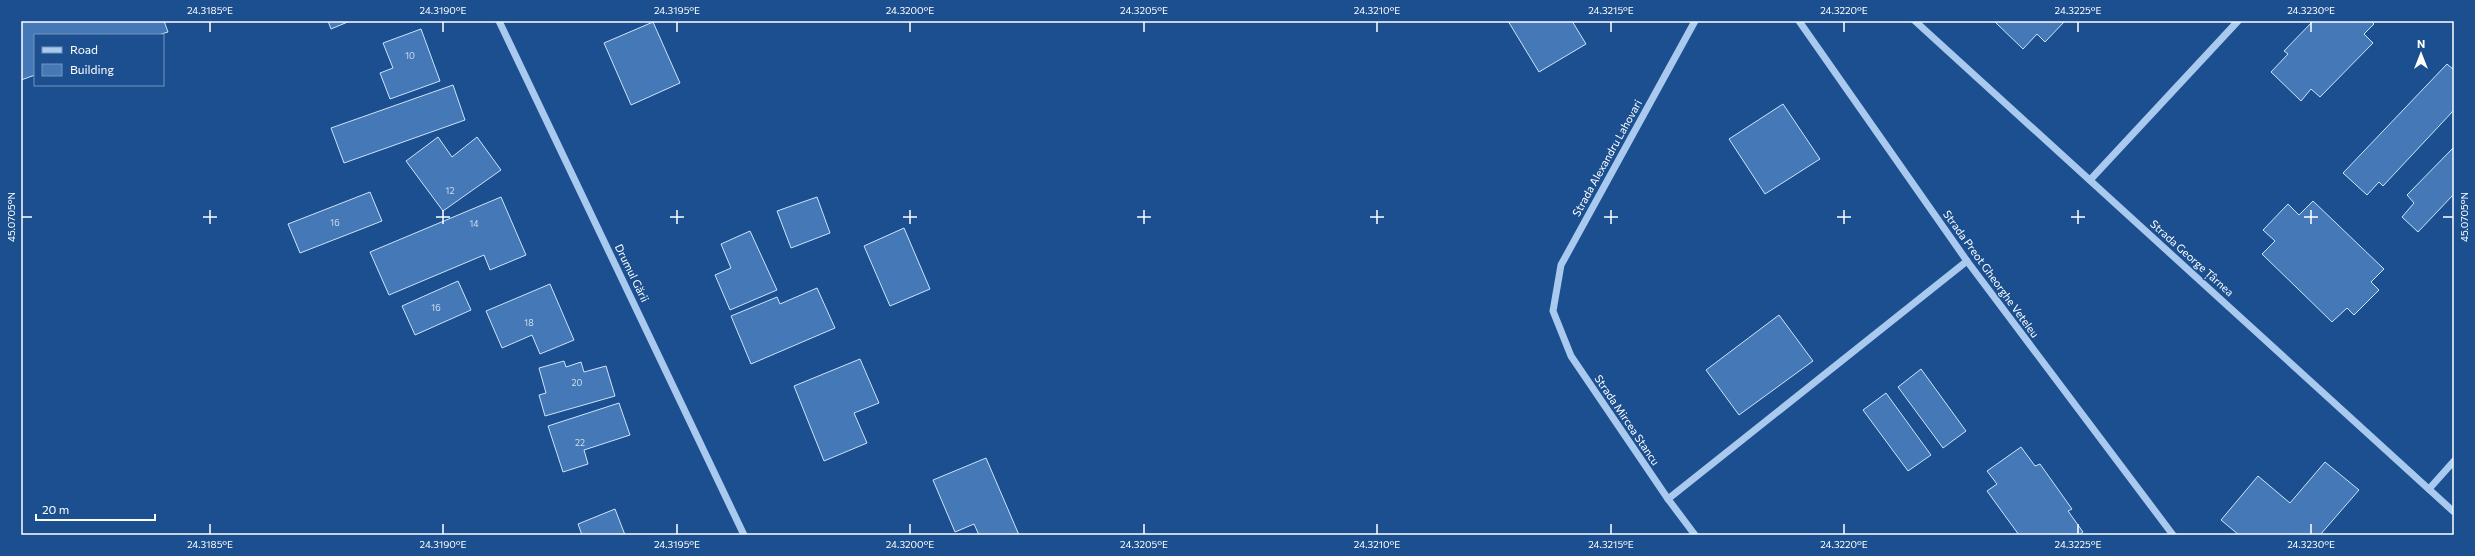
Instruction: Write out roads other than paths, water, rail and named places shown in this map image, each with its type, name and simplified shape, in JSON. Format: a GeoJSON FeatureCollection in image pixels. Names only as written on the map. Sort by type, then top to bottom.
{"type":"FeatureCollection","features":[{"type":"Feature","properties":{"kind":"street","name":"Drumul Gării"},"geometry":{"type":"LineString","coordinates":[[499,21],[744,535]]}},
{"type":"Feature","properties":{"kind":"street","name":"Strada Alexandru Lahovari"},"geometry":{"type":"LineString","coordinates":[[1552,311],[1561,265],[1695,21]]}},
{"type":"Feature","properties":{"kind":"street","name":"Strada Preot Gheorghe Veteleu"},"geometry":{"type":"LineString","coordinates":[[1799,21],[1967,261],[2173,535]]}},
{"type":"Feature","properties":{"kind":"street","name":"Strada George Țârnea"},"geometry":{"type":"LineString","coordinates":[[1915,21],[2454,512]]}},
{"type":"Feature","properties":{"kind":"street"},"geometry":{"type":"LineString","coordinates":[[2090,180],[2238,21]]}},
{"type":"Feature","properties":{"kind":"street"},"geometry":{"type":"LineString","coordinates":[[1668,499],[1967,261]]}},
{"type":"Feature","properties":{"kind":"street","name":"Strada Mircea Stancu"},"geometry":{"type":"LineString","coordinates":[[1552,311],[1571,356],[1668,499],[1695,535]]}},
{"type":"Feature","properties":{"kind":"street"},"geometry":{"type":"LineString","coordinates":[[2429,489],[2454,461]]}}]}
